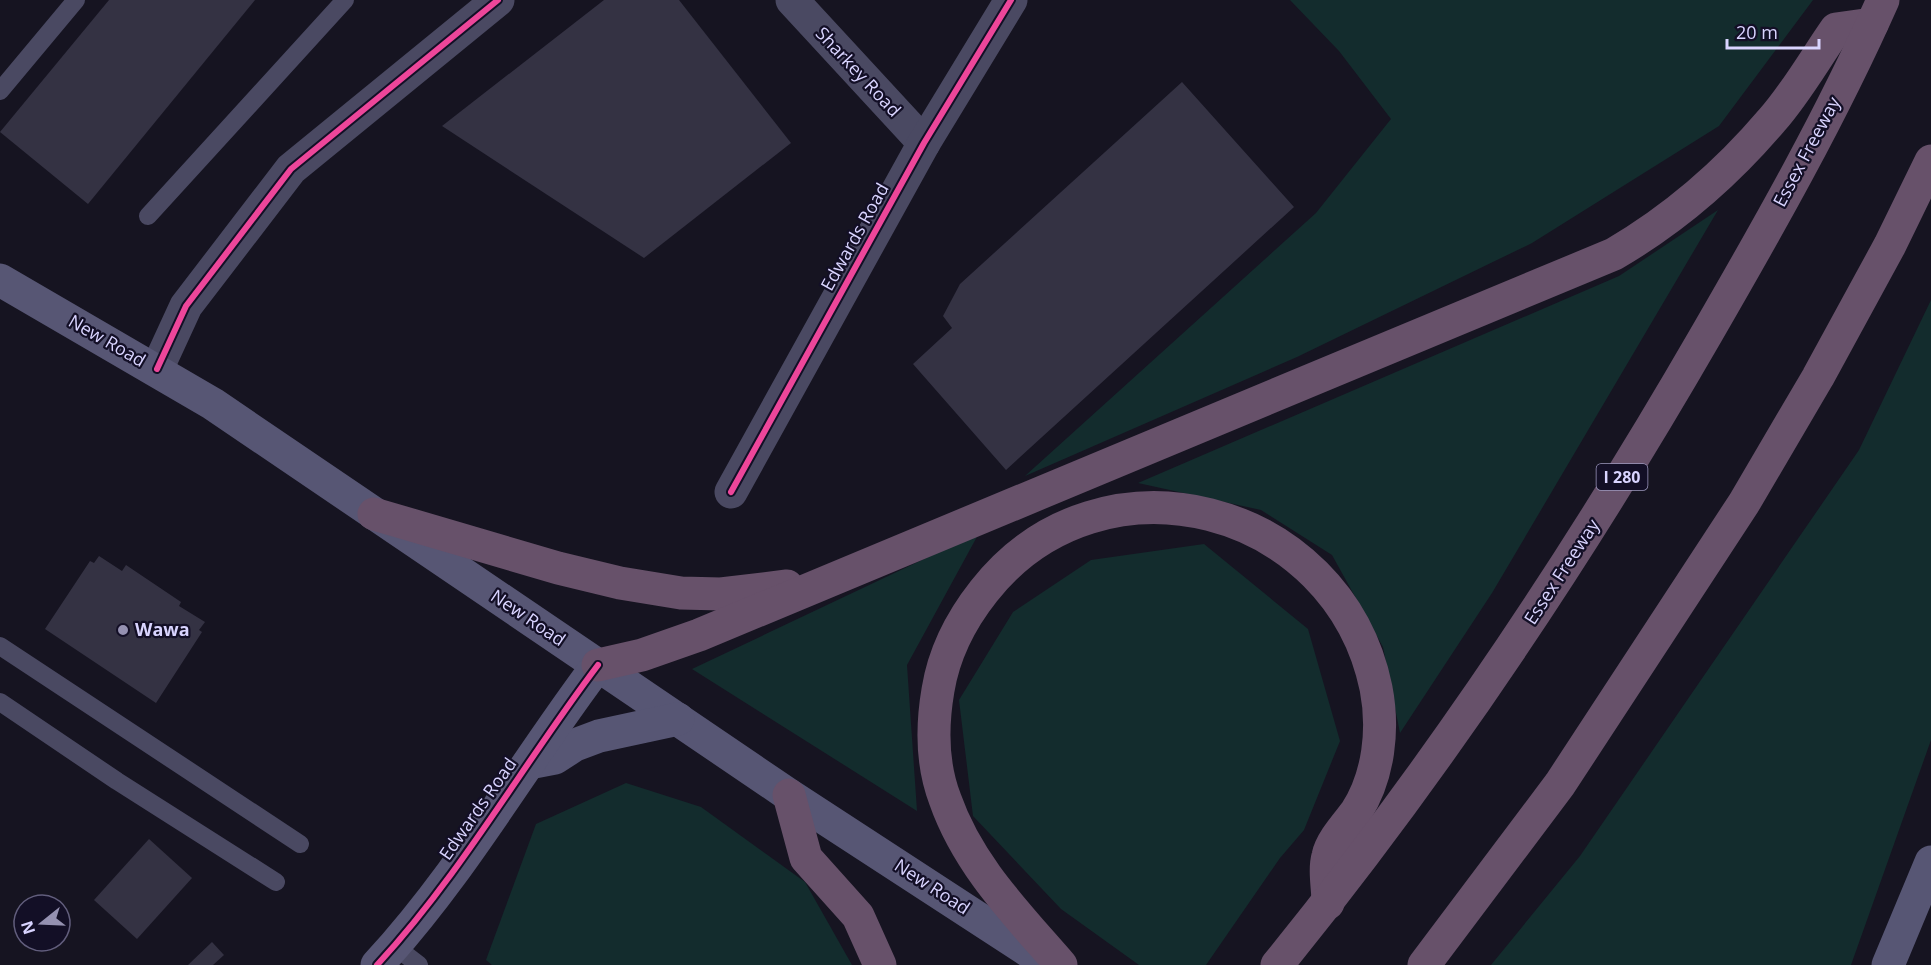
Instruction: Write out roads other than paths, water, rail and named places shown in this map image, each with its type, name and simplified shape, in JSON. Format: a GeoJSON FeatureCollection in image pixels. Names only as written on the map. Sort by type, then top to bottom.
{"type":"FeatureCollection","features":[{"type":"Feature","properties":{"kind":"highway"},"geometry":{"type":"LineString","coordinates":[[598,665],[642,655],[699,636],[1614,254],[1654,231],[1725,171],[1774,119],[1836,29],[1878,12]]}},
{"type":"Feature","properties":{"kind":"highway","name":"Essex Freeway"},"geometry":{"type":"LineString","coordinates":[[1277,965],[1328,903],[1452,734],[1590,530],[1756,248],[1878,12]]}},
{"type":"Feature","properties":{"kind":"highway"},"geometry":{"type":"LineString","coordinates":[[1424,965],[1560,784],[1744,504],[1818,377],[1890,245],[1931,161]]}},
{"type":"Feature","properties":{"kind":"highway"},"geometry":{"type":"LineString","coordinates":[[1061,965],[985,877],[959,832],[944,797],[935,753],[934,716],[941,671],[954,636],[973,605],[1001,569],[1037,541],[1061,528],[1112,511],[1158,506],[1193,510],[1226,518],[1258,531],[1298,558],[1323,582],[1348,616],[1363,647],[1376,687],[1381,729],[1375,763],[1361,803],[1328,855],[1328,903]]}},
{"type":"Feature","properties":{"kind":"highway"},"geometry":{"type":"LineString","coordinates":[[374,514],[558,568],[620,583],[681,593],[756,591],[812,581],[867,565]]}},
{"type":"Feature","properties":{"kind":"highway"},"geometry":{"type":"LineString","coordinates":[[789,795],[806,858],[858,916],[880,965]]}},
{"type":"Feature","properties":{"kind":"main road","name":"New Road"},"geometry":{"type":"LineString","coordinates":[[0,280],[157,369],[789,795],[1050,965]]}},
{"type":"Feature","properties":{"kind":"main road","name":"Edwards Road"},"geometry":{"type":"LineString","coordinates":[[385,955],[464,858],[598,665]]}},
{"type":"Feature","properties":{"kind":"main road","name":"Edwards Road"},"geometry":{"type":"LineString","coordinates":[[529,763],[555,758],[574,745],[599,736],[678,719]]}},
{"type":"Feature","properties":{"kind":"main road"},"geometry":{"type":"LineString","coordinates":[[1889,965],[1931,862]]}},
{"type":"Feature","properties":{"kind":"main road"},"geometry":{"type":"LineString","coordinates":[[1889,965],[1910,933],[1931,908]]}},
{"type":"Feature","properties":{"kind":"street"},"geometry":{"type":"LineString","coordinates":[[157,369],[186,306],[291,169],[498,0]]}},
{"type":"Feature","properties":{"kind":"street","name":"Sharkey Road"},"geometry":{"type":"LineString","coordinates":[[792,0],[924,143]]}},
{"type":"Feature","properties":{"kind":"street","name":"Edwards Road"},"geometry":{"type":"LineString","coordinates":[[730,492],[924,143],[1008,1]]}},
{"type":"Feature","properties":{"kind":"lane"},"geometry":{"type":"LineString","coordinates":[[0,91],[76,0]]}},
{"type":"Feature","properties":{"kind":"lane"},"geometry":{"type":"LineString","coordinates":[[148,216],[345,0]]}},
{"type":"Feature","properties":{"kind":"lane"},"geometry":{"type":"LineString","coordinates":[[0,645],[300,844]]}},
{"type":"Feature","properties":{"kind":"lane"},"geometry":{"type":"LineString","coordinates":[[0,702],[117,781],[276,882]]}},
{"type":"Feature","properties":{"kind":"lane"},"geometry":{"type":"LineString","coordinates":[[385,955],[419,965]]}},
{"type":"Feature","properties":{"kind":"place","name":"Wawa"},"geometry":{"type":"Point","coordinates":[123,630]}}]}
